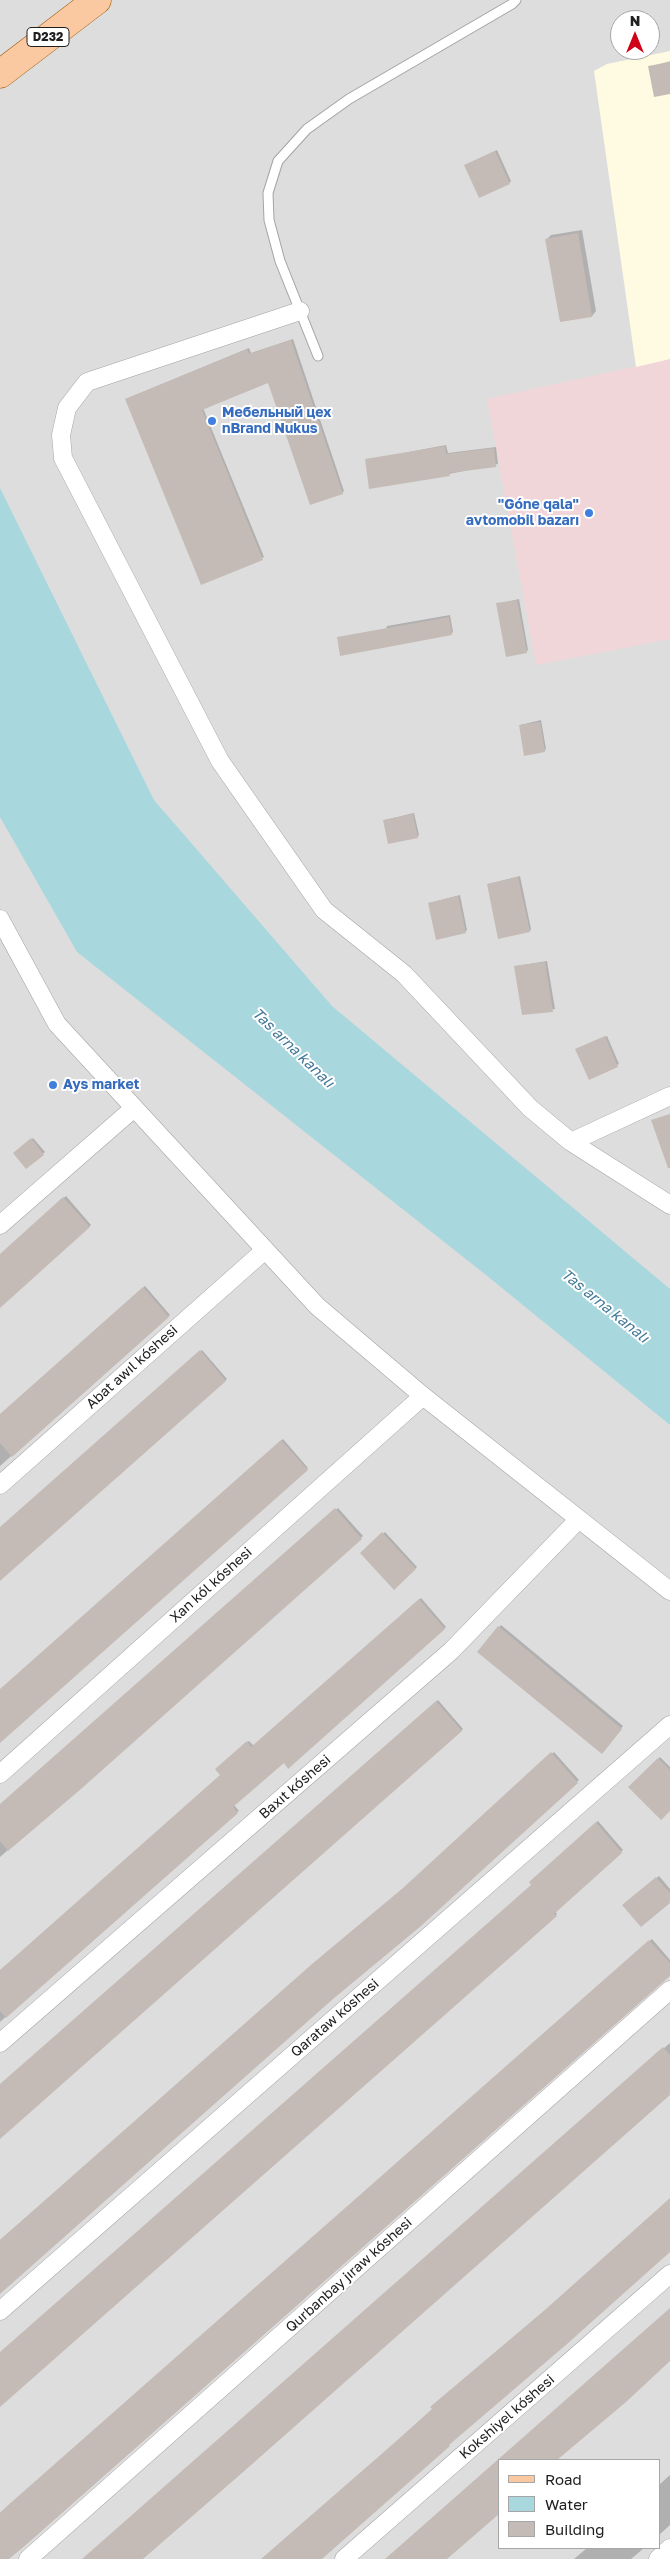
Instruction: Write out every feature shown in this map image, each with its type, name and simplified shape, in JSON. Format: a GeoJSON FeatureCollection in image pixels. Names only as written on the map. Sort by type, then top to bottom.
{"type":"FeatureCollection","features":[{"type":"Feature","properties":{"kind":"main road","name":"D232"},"geometry":{"type":"LineString","coordinates":[[0,74],[97,0]]}},
{"type":"Feature","properties":{"kind":"street"},"geometry":{"type":"LineString","coordinates":[[300,311],[88,382],[66,408],[61,435],[63,458],[220,761],[324,910],[404,974],[530,1108],[571,1142],[670,1205]]}},
{"type":"Feature","properties":{"kind":"street"},"geometry":{"type":"LineString","coordinates":[[0,919],[57,1024],[317,1306],[423,1396],[670,1591]]}},
{"type":"Feature","properties":{"kind":"street"},"geometry":{"type":"LineString","coordinates":[[571,1142],[670,1096]]}},
{"type":"Feature","properties":{"kind":"street"},"geometry":{"type":"LineString","coordinates":[[0,1225],[134,1108]]}},
{"type":"Feature","properties":{"kind":"street","name":"Abat awıl kóshesi"},"geometry":{"type":"LineString","coordinates":[[0,1485],[265,1250]]}},
{"type":"Feature","properties":{"kind":"street","name":"Xan kól kóshesi"},"geometry":{"type":"LineString","coordinates":[[0,1774],[423,1396]]}},
{"type":"Feature","properties":{"kind":"street","name":"Baxıt kóshesi"},"geometry":{"type":"LineString","coordinates":[[0,2043],[451,1651],[579,1519]]}},
{"type":"Feature","properties":{"kind":"street","name":"Qarataw kóshesi"},"geometry":{"type":"LineString","coordinates":[[0,2311],[670,1725]]}},
{"type":"Feature","properties":{"kind":"street","name":"Qurbanbay jıraw kóshesi"},"geometry":{"type":"LineString","coordinates":[[28,2559],[670,1990]]}},
{"type":"Feature","properties":{"kind":"street","name":"Kokshiyel kóshesi"},"geometry":{"type":"LineString","coordinates":[[344,2559],[670,2274]]}},
{"type":"Feature","properties":{"kind":"street"},"geometry":{"type":"LineString","coordinates":[[658,2559],[670,2548]]}},
{"type":"Feature","properties":{"kind":"lane"},"geometry":{"type":"LineString","coordinates":[[318,356],[280,262],[269,220],[268,193],[278,161],[307,129],[348,99],[516,0]]}},
{"type":"Feature","properties":{"kind":"shaded area"},"geometry":{"type":"Polygon","coordinates":[[[0,0],[670,0],[670,2559],[0,2559],[0,0]]]}},
{"type":"Feature","properties":{"kind":"shaded area"},"geometry":{"type":"Polygon","coordinates":[[[670,51],[670,359],[636,367],[594,71],[607,64],[626,60],[660,60],[660,53],[670,51]]]}},
{"type":"Feature","properties":{"kind":"shaded area","name":"\"Góne qala\" avtomobil bazarı"},"geometry":{"type":"Polygon","coordinates":[[[670,359],[670,639],[536,665],[487,399],[670,359]]]}},
{"type":"Feature","properties":{"kind":"water","name":"Tas arna kanalı"},"geometry":{"type":"Polygon","coordinates":[[[0,488],[154,800],[332,1006],[670,1289],[670,1425],[486,1275],[77,952],[0,817],[0,488]]]}},
{"type":"Feature","properties":{"kind":"building"},"geometry":{"type":"Polygon","coordinates":[[[670,62],[670,94],[654,97],[648,66],[670,62]]]}},
{"type":"Feature","properties":{"kind":"building"},"geometry":{"type":"Polygon","coordinates":[[[495,151],[510,184],[479,198],[464,165],[495,151]]]}},
{"type":"Feature","properties":{"kind":"building"},"geometry":{"type":"Polygon","coordinates":[[[578,233],[592,317],[560,322],[545,239],[578,233]]]}},
{"type":"Feature","properties":{"kind":"building"},"geometry":{"type":"Polygon","coordinates":[[[291,340],[343,494],[310,505],[268,383],[202,410],[263,560],[201,585],[125,399],[247,349],[249,354],[291,340]]]}},
{"type":"Feature","properties":{"kind":"building"},"geometry":{"type":"Polygon","coordinates":[[[445,446],[446,454],[494,448],[496,467],[449,473],[450,476],[369,489],[365,459],[445,446]]]}},
{"type":"Feature","properties":{"kind":"building"},"geometry":{"type":"Polygon","coordinates":[[[517,600],[527,653],[506,657],[496,603],[517,600]]]}},
{"type":"Feature","properties":{"kind":"building"},"geometry":{"type":"Polygon","coordinates":[[[449,617],[452,635],[340,656],[337,637],[449,617]]]}},
{"type":"Feature","properties":{"kind":"building"},"geometry":{"type":"Polygon","coordinates":[[[540,722],[545,752],[524,756],[519,725],[540,722]]]}},
{"type":"Feature","properties":{"kind":"building"},"geometry":{"type":"Polygon","coordinates":[[[413,814],[418,838],[388,844],[383,820],[413,814]]]}},
{"type":"Feature","properties":{"kind":"building"},"geometry":{"type":"Polygon","coordinates":[[[518,877],[530,932],[498,939],[487,884],[518,877]]]}},
{"type":"Feature","properties":{"kind":"building"},"geometry":{"type":"Polygon","coordinates":[[[458,896],[466,933],[436,940],[428,903],[458,896]]]}},
{"type":"Feature","properties":{"kind":"building"},"geometry":{"type":"Polygon","coordinates":[[[545,962],[553,1012],[522,1015],[514,966],[545,962]]]}},
{"type":"Feature","properties":{"kind":"building"},"geometry":{"type":"Polygon","coordinates":[[[605,1036],[618,1067],[589,1080],[575,1049],[605,1036]]]}},
{"type":"Feature","properties":{"kind":"building"},"geometry":{"type":"Polygon","coordinates":[[[670,1114],[670,1168],[668,1168],[651,1120],[670,1114]]]}},
{"type":"Feature","properties":{"kind":"building"},"geometry":{"type":"Polygon","coordinates":[[[31,1138],[44,1155],[26,1169],[13,1153],[31,1138]]]}},
{"type":"Feature","properties":{"kind":"building"},"geometry":{"type":"Polygon","coordinates":[[[63,1197],[90,1227],[0,1308],[0,1254],[63,1197]]]}},
{"type":"Feature","properties":{"kind":"building"},"geometry":{"type":"Polygon","coordinates":[[[143,1287],[169,1317],[12,1457],[0,1443],[0,1414],[143,1287]]]}},
{"type":"Feature","properties":{"kind":"building"},"geometry":{"type":"Polygon","coordinates":[[[200,1350],[226,1381],[0,1581],[0,1527],[200,1350]]]}},
{"type":"Feature","properties":{"kind":"building"},"geometry":{"type":"Polygon","coordinates":[[[281,1440],[308,1470],[0,1743],[0,1689],[281,1440]]]}},
{"type":"Feature","properties":{"kind":"building"},"geometry":{"type":"Polygon","coordinates":[[[335,1508],[362,1539],[81,1789],[8,1851],[0,1841],[0,1804],[335,1508]]]}},
{"type":"Feature","properties":{"kind":"building"},"geometry":{"type":"Polygon","coordinates":[[[382,1532],[416,1569],[394,1590],[360,1553],[382,1532]]]}},
{"type":"Feature","properties":{"kind":"building"},"geometry":{"type":"Polygon","coordinates":[[[419,1599],[445,1629],[288,1769],[284,1763],[233,1807],[238,1813],[6,2018],[0,2011],[0,1970],[220,1775],[215,1769],[247,1741],[251,1747],[419,1599]]]}},
{"type":"Feature","properties":{"kind":"building"},"geometry":{"type":"Polygon","coordinates":[[[498,1626],[622,1729],[602,1754],[477,1652],[498,1626]]]}},
{"type":"Feature","properties":{"kind":"building"},"geometry":{"type":"Polygon","coordinates":[[[436,1701],[462,1731],[0,2139],[0,2084],[436,1701]]]}},
{"type":"Feature","properties":{"kind":"building"},"geometry":{"type":"Polygon","coordinates":[[[551,1752],[578,1783],[421,1926],[333,1999],[0,2294],[0,2240],[312,1964],[403,1888],[551,1752]]]}},
{"type":"Feature","properties":{"kind":"building"},"geometry":{"type":"Polygon","coordinates":[[[658,1758],[670,1770],[670,1811],[661,1820],[628,1787],[658,1758]]]}},
{"type":"Feature","properties":{"kind":"building"},"geometry":{"type":"Polygon","coordinates":[[[596,1822],[622,1853],[554,1914],[557,1916],[0,2407],[0,2352],[531,1885],[529,1882],[596,1822]]]}},
{"type":"Feature","properties":{"kind":"building"},"geometry":{"type":"Polygon","coordinates":[[[656,1877],[670,1893],[670,1903],[641,1927],[622,1905],[656,1877]]]}},
{"type":"Feature","properties":{"kind":"building"},"geometry":{"type":"Polygon","coordinates":[[[649,1940],[670,1963],[670,1976],[27,2544],[9,2559],[0,2559],[0,2513],[6,2507],[649,1940]]]}},
{"type":"Feature","properties":{"kind":"building"},"geometry":{"type":"Polygon","coordinates":[[[663,2047],[670,2055],[670,2095],[242,2473],[143,2559],[82,2559],[663,2047]]]}},
{"type":"Feature","properties":{"kind":"building"},"geometry":{"type":"Polygon","coordinates":[[[670,2198],[670,2252],[567,2344],[449,2445],[322,2559],[261,2559],[432,2409],[430,2407],[546,2309],[670,2198]]]}},
{"type":"Feature","properties":{"kind":"building"},"geometry":{"type":"Polygon","coordinates":[[[670,2308],[670,2361],[626,2402],[558,2459],[499,2459],[670,2308]]]}},
{"type":"Feature","properties":{"kind":"building"},"geometry":{"type":"Polygon","coordinates":[[[498,2459],[498,2515],[447,2559],[385,2559],[498,2459]]]}},
{"type":"Feature","properties":{"kind":"place","name":"Мебельный цех nBrand Nukus"},"geometry":{"type":"Point","coordinates":[212,421]}},
{"type":"Feature","properties":{"kind":"place","name":"\"Góne qala\" avtomobil bazarı"},"geometry":{"type":"Point","coordinates":[589,513]}},
{"type":"Feature","properties":{"kind":"place","name":"Ays market"},"geometry":{"type":"Point","coordinates":[53,1085]}}]}
